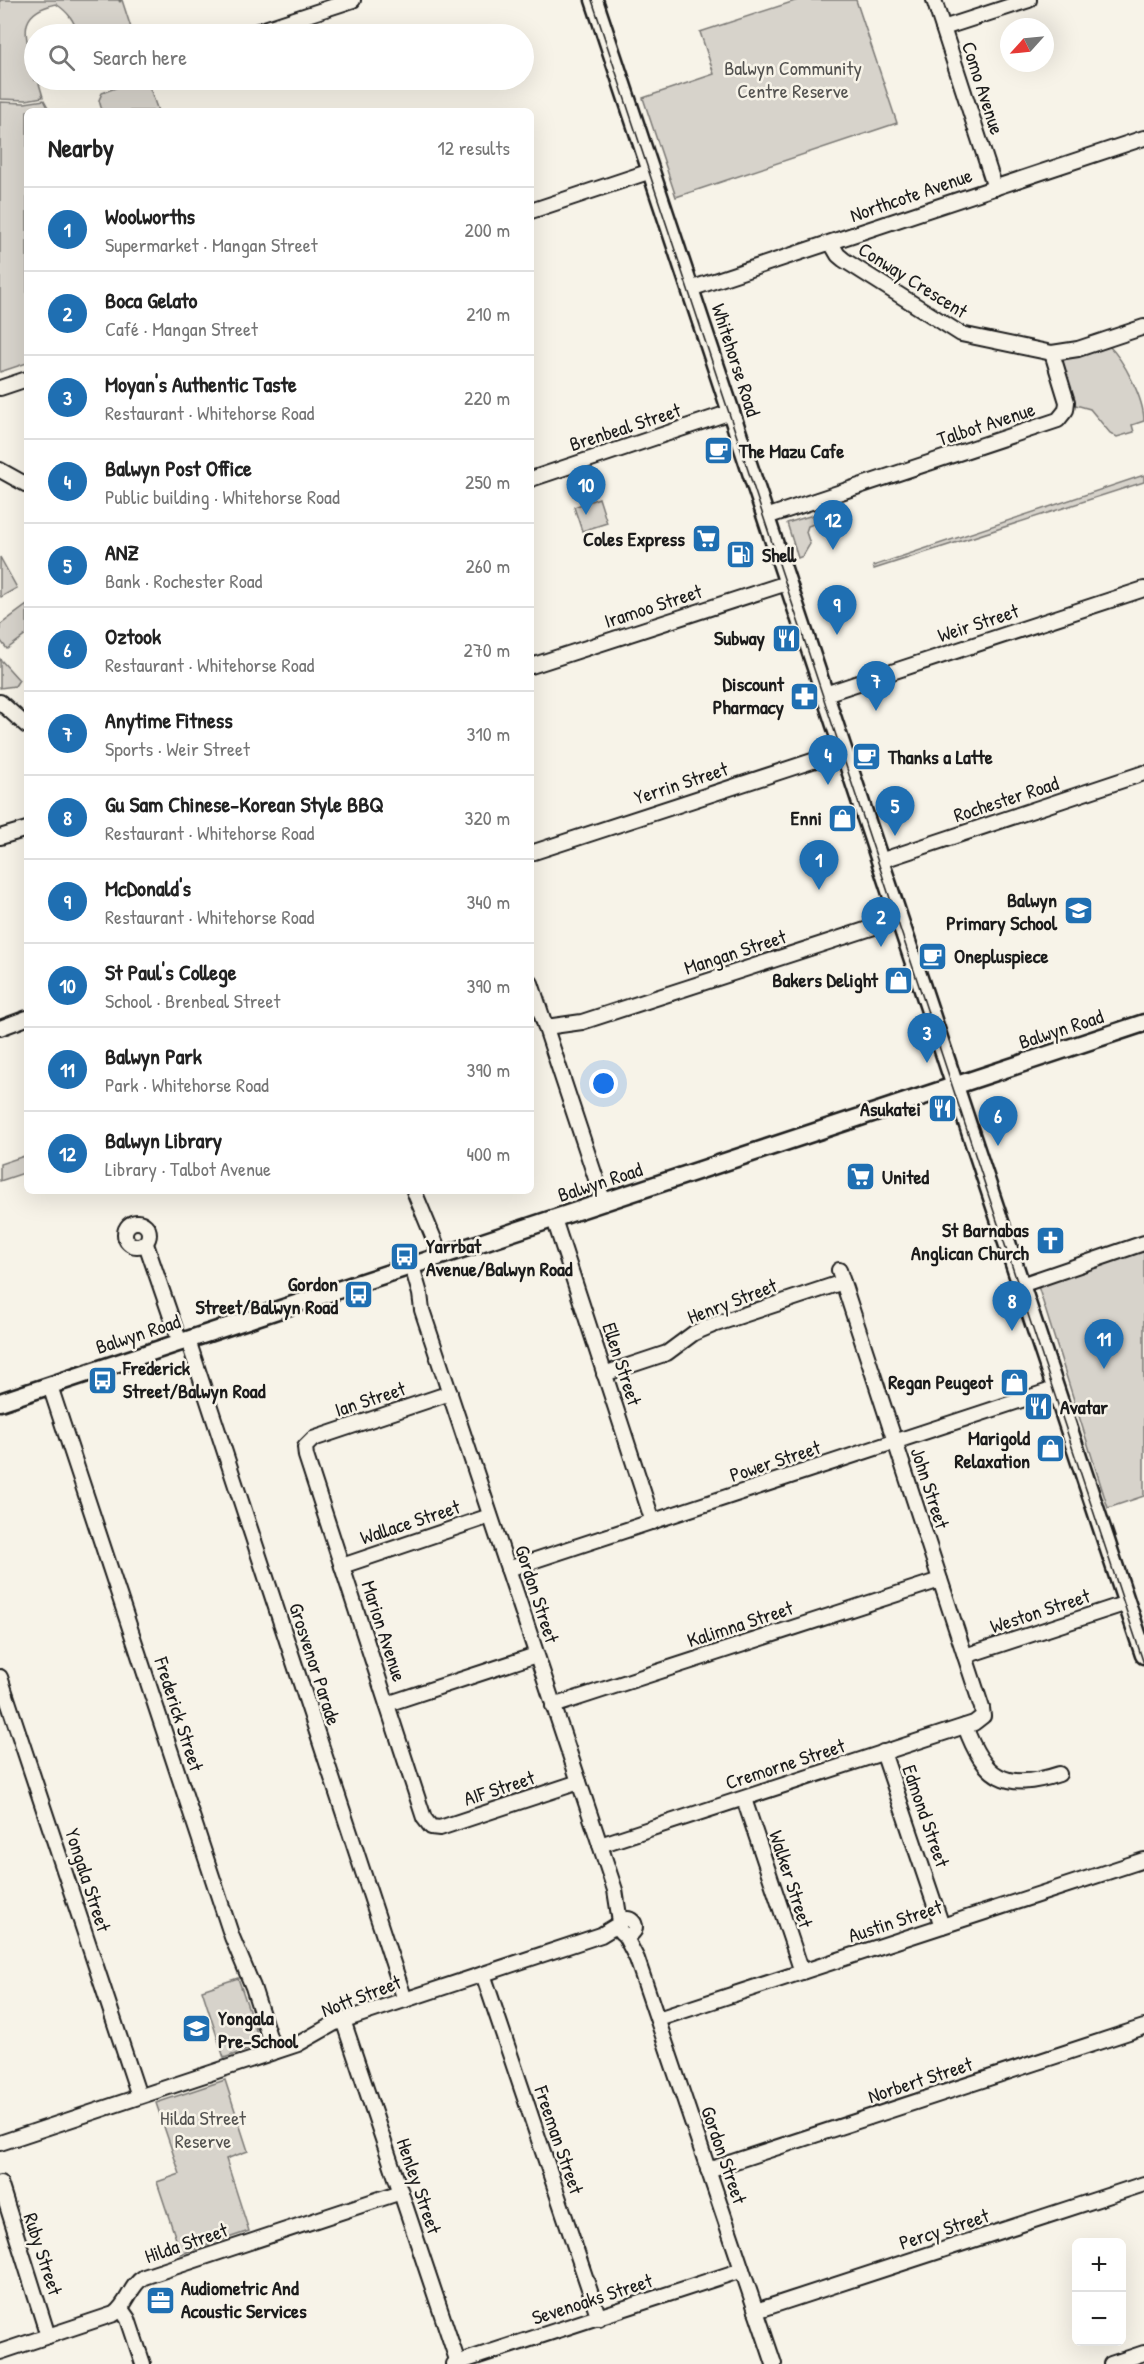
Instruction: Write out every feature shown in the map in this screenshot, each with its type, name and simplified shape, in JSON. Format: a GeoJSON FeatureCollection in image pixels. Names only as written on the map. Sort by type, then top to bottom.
{"type":"FeatureCollection","features":[{"type":"Feature","properties":{"kind":"main road","name":"Whitehorse Road"},"geometry":{"type":"LineString","coordinates":[[594,0],[1144,1654]]}},
{"type":"Feature","properties":{"kind":"main road","name":"Balwyn Road"},"geometry":{"type":"LineString","coordinates":[[0,1402],[1144,1023]]}},
{"type":"Feature","properties":{"kind":"street"},"geometry":{"type":"LineString","coordinates":[[280,24],[353,0]]}},
{"type":"Feature","properties":{"kind":"street","name":"Como Avenue"},"geometry":{"type":"LineString","coordinates":[[934,0],[995,188]]}},
{"type":"Feature","properties":{"kind":"street"},"geometry":{"type":"LineString","coordinates":[[943,28],[1029,0]]}},
{"type":"Feature","properties":{"kind":"street","name":"Northcote Avenue"},"geometry":{"type":"LineString","coordinates":[[690,289],[1144,138]]}},
{"type":"Feature","properties":{"kind":"street"},"geometry":{"type":"LineString","coordinates":[[534,210],[651,171]]}},
{"type":"Feature","properties":{"kind":"street","name":"Conway Crescent"},"geometry":{"type":"LineString","coordinates":[[831,243],[843,260],[961,334],[1052,353]]}},
{"type":"Feature","properties":{"kind":"street"},"geometry":{"type":"LineString","coordinates":[[1052,353],[1078,349],[1144,327]]}},
{"type":"Feature","properties":{"kind":"street","name":"Talbot Avenue"},"geometry":{"type":"LineString","coordinates":[[766,517],[1058,420],[1066,410],[1067,402],[1052,353]]}},
{"type":"Feature","properties":{"kind":"street"},"geometry":{"type":"LineString","coordinates":[[0,388],[24,380]]}},
{"type":"Feature","properties":{"kind":"street","name":"Brenbeal Street"},"geometry":{"type":"LineString","coordinates":[[534,478],[731,412]]}},
{"type":"Feature","properties":{"kind":"street"},"geometry":{"type":"LineString","coordinates":[[0,470],[24,483]]}},
{"type":"Feature","properties":{"kind":"street","name":"Iramoo Street"},"geometry":{"type":"LineString","coordinates":[[534,665],[787,583]]}},
{"type":"Feature","properties":{"kind":"street","name":"Weir Street"},"geometry":{"type":"LineString","coordinates":[[825,694],[1144,589]]}},
{"type":"Feature","properties":{"kind":"street"},"geometry":{"type":"LineString","coordinates":[[0,702],[24,723]]}},
{"type":"Feature","properties":{"kind":"street","name":"Yerrin Street"},"geometry":{"type":"LineString","coordinates":[[534,852],[843,751]]}},
{"type":"Feature","properties":{"kind":"street","name":"Rochester Road"},"geometry":{"type":"LineString","coordinates":[[880,861],[1144,773]]}},
{"type":"Feature","properties":{"kind":"street"},"geometry":{"type":"LineString","coordinates":[[0,837],[24,830]]}},
{"type":"Feature","properties":{"kind":"street","name":"Mangan Street"},"geometry":{"type":"LineString","coordinates":[[548,1034],[899,919]]}},
{"type":"Feature","properties":{"kind":"street"},"geometry":{"type":"LineString","coordinates":[[534,992],[604,1203]]}},
{"type":"Feature","properties":{"kind":"street"},"geometry":{"type":"LineString","coordinates":[[0,1028],[24,1019]]}},
{"type":"Feature","properties":{"kind":"street"},"geometry":{"type":"LineString","coordinates":[[415,1194],[421,1222],[436,1258]]}},
{"type":"Feature","properties":{"kind":"street","name":"Ellen Street"},"geometry":{"type":"LineString","coordinates":[[554,1219],[653,1522]]}},
{"type":"Feature","properties":{"kind":"street"},"geometry":{"type":"LineString","coordinates":[[1021,1285],[1144,1243]]}},
{"type":"Feature","properties":{"kind":"street","name":"Grosvenor Parade"},"geometry":{"type":"LineString","coordinates":[[146,1244],[184,1341],[405,2000]]}},
{"type":"Feature","properties":{"kind":"street","name":"Gordon Street"},"geometry":{"type":"LineString","coordinates":[[408,1267],[414,1295],[422,1310],[450,1393],[615,1890],[625,1927],[638,1959],[774,2364]]}},
{"type":"Feature","properties":{"kind":"street","name":"Henry Street"},"geometry":{"type":"LineString","coordinates":[[604,1374],[667,1353],[702,1329],[841,1276]]}},
{"type":"Feature","properties":{"kind":"street","name":"John Street"},"geometry":{"type":"LineString","coordinates":[[841,1276],[982,1708],[982,1718]]}},
{"type":"Feature","properties":{"kind":"street","name":"Frederick Street"},"geometry":{"type":"LineString","coordinates":[[50,1386],[232,1937],[253,1986],[274,2052]]}},
{"type":"Feature","properties":{"kind":"street","name":"Power Street"},"geometry":{"type":"LineString","coordinates":[[508,1569],[1055,1389]]}},
{"type":"Feature","properties":{"kind":"street","name":"Ian Street"},"geometry":{"type":"LineString","coordinates":[[306,1445],[313,1439],[450,1393]]}},
{"type":"Feature","properties":{"kind":"street","name":"Marion Avenue"},"geometry":{"type":"LineString","coordinates":[[306,1445],[306,1456],[424,1818],[431,1827]]}},
{"type":"Feature","properties":{"kind":"street","name":"Wallace Street"},"geometry":{"type":"LineString","coordinates":[[342,1566],[490,1516]]}},
{"type":"Feature","properties":{"kind":"street","name":"Kalimna Street"},"geometry":{"type":"LineString","coordinates":[[553,1706],[940,1580]]}},
{"type":"Feature","properties":{"kind":"street","name":"Weston Street"},"geometry":{"type":"LineString","coordinates":[[965,1656],[1127,1603]]}},
{"type":"Feature","properties":{"kind":"street"},"geometry":{"type":"LineString","coordinates":[[387,1704],[536,1655]]}},
{"type":"Feature","properties":{"kind":"street","name":"Yongala Street"},"geometry":{"type":"LineString","coordinates":[[0,1677],[139,2096]]}},
{"type":"Feature","properties":{"kind":"street","name":"Cremorne Street"},"geometry":{"type":"LineString","coordinates":[[600,1845],[965,1726],[982,1718]]}},
{"type":"Feature","properties":{"kind":"street"},"geometry":{"type":"LineString","coordinates":[[965,1726],[979,1758],[1005,1779],[1027,1783],[1059,1774]]}},
{"type":"Feature","properties":{"kind":"street","name":"Edmond Street"},"geometry":{"type":"LineString","coordinates":[[884,1752],[942,1926]]}},
{"type":"Feature","properties":{"kind":"street","name":"AIF Street"},"geometry":{"type":"LineString","coordinates":[[431,1827],[440,1828],[579,1782]]}},
{"type":"Feature","properties":{"kind":"street","name":"Walker Street"},"geometry":{"type":"LineString","coordinates":[[744,1798],[802,1972]]}},
{"type":"Feature","properties":{"kind":"street","name":"Austin Street"},"geometry":{"type":"LineString","coordinates":[[658,2019],[1144,1860]]}},
{"type":"Feature","properties":{"kind":"street","name":"Nott Street"},"geometry":{"type":"LineString","coordinates":[[0,2143],[305,2041],[343,2020],[625,1927]]}},
{"type":"Feature","properties":{"kind":"street","name":"Freeman Street"},"geometry":{"type":"LineString","coordinates":[[483,1974],[599,2318]]}},
{"type":"Feature","properties":{"kind":"street","name":"Henley Street"},"geometry":{"type":"LineString","coordinates":[[343,2020],[456,2364]]}},
{"type":"Feature","properties":{"kind":"street","name":"Norbert Street"},"geometry":{"type":"LineString","coordinates":[[708,2170],[1144,2027]]}},
{"type":"Feature","properties":{"kind":"street","name":"Ruby Street"},"geometry":{"type":"LineString","coordinates":[[0,2183],[48,2336]]}},
{"type":"Feature","properties":{"kind":"street","name":"Percy Street"},"geometry":{"type":"LineString","coordinates":[[756,2311],[1144,2184]]}},
{"type":"Feature","properties":{"kind":"street","name":"Hilda Street"},"geometry":{"type":"LineString","coordinates":[[120,2309],[142,2278],[401,2192]]}},
{"type":"Feature","properties":{"kind":"street","name":"Sevenoaks Street"},"geometry":{"type":"LineString","coordinates":[[456,2364],[742,2270]]}},
{"type":"Feature","properties":{"kind":"street"},"geometry":{"type":"LineString","coordinates":[[0,2352],[111,2315],[120,2309],[128,2319],[143,2364]]}},
{"type":"Feature","properties":{"kind":"street"},"geometry":{"type":"LineString","coordinates":[[1112,2364],[1144,2353]]}},
{"type":"Feature","properties":{"kind":"green space"},"geometry":{"type":"Polygon","coordinates":[[[0,0],[122,0],[130,24],[74,24],[64,10],[56,4],[41,9],[31,16],[27,24],[24,24],[24,90],[41,90],[43,97],[26,100],[0,99],[0,0]]]}},
{"type":"Feature","properties":{"kind":"green space","name":"Balwyn Community Centre Reserve"},"geometry":{"type":"Polygon","coordinates":[[[798,0],[856,0],[897,123],[676,197],[643,98],[714,74],[700,32],[798,0]]]}},
{"type":"Feature","properties":{"kind":"green space"},"geometry":{"type":"Polygon","coordinates":[[[110,90],[151,90],[157,108],[101,108],[99,100],[102,93],[110,90]]]}},
{"type":"Feature","properties":{"kind":"green space"},"geometry":{"type":"Polygon","coordinates":[[[44,100],[48,108],[24,108],[24,364],[0,372],[0,102],[25,103],[44,100]]]}},
{"type":"Feature","properties":{"kind":"green space"},"geometry":{"type":"Polygon","coordinates":[[[1108,345],[1132,380],[1141,402],[1144,421],[1132,425],[1134,432],[1117,437],[1110,433],[1090,409],[1072,404],[1061,367],[1064,360],[1108,345]]]}},
{"type":"Feature","properties":{"kind":"green space"},"geometry":{"type":"Polygon","coordinates":[[[1144,475],[1144,482],[874,569],[873,566],[1144,475]]]}},
{"type":"Feature","properties":{"kind":"green space"},"geometry":{"type":"Polygon","coordinates":[[[599,498],[607,523],[582,531],[574,507],[599,498]]]}},
{"type":"Feature","properties":{"kind":"green space"},"geometry":{"type":"Polygon","coordinates":[[[813,515],[816,523],[808,526],[806,532],[810,544],[803,556],[798,558],[787,523],[813,515]]]}},
{"type":"Feature","properties":{"kind":"green space"},"geometry":{"type":"Polygon","coordinates":[[[0,557],[17,588],[1,597],[0,595],[0,557]]]}},
{"type":"Feature","properties":{"kind":"green space"},"geometry":{"type":"Polygon","coordinates":[[[24,607],[24,636],[7,649],[0,640],[0,625],[24,607]]]}},
{"type":"Feature","properties":{"kind":"green space"},"geometry":{"type":"Polygon","coordinates":[[[0,659],[19,680],[15,686],[0,688],[0,659]]]}},
{"type":"Feature","properties":{"kind":"green space"},"geometry":{"type":"Polygon","coordinates":[[[24,1156],[24,1173],[0,1181],[0,1164],[24,1156]]]}},
{"type":"Feature","properties":{"kind":"green space"},"geometry":{"type":"Polygon","coordinates":[[[1144,1248],[1144,1496],[1108,1508],[1037,1283],[1144,1248]]]}},
{"type":"Feature","properties":{"kind":"green space"},"geometry":{"type":"Polygon","coordinates":[[[238,1978],[261,2045],[224,2058],[202,1990],[238,1978]]]}},
{"type":"Feature","properties":{"kind":"green space","name":"Hilda Street Reserve"},"geometry":{"type":"Polygon","coordinates":[[[225,2080],[248,2151],[226,2159],[249,2231],[181,2254],[157,2182],[180,2174],[156,2103],[225,2080]]]}},
{"type":"Feature","properties":{"kind":"tram line"},"geometry":{"type":"LineString","coordinates":[[592,0],[1144,1664]]}},
{"type":"Feature","properties":{"kind":"place","name":"The Mazu Cafe"},"geometry":{"type":"Point","coordinates":[718,451]}},
{"type":"Feature","properties":{"kind":"place","name":"St Paul's College"},"geometry":{"type":"Point","coordinates":[586,515]}},
{"type":"Feature","properties":{"kind":"place","name":"Coles Express"},"geometry":{"type":"Point","coordinates":[706,539]}},
{"type":"Feature","properties":{"kind":"place","name":"Balwyn Library"},"geometry":{"type":"Point","coordinates":[833,550]}},
{"type":"Feature","properties":{"kind":"place","name":"Shell"},"geometry":{"type":"Point","coordinates":[741,555]}},
{"type":"Feature","properties":{"kind":"place","name":"McDonald's"},"geometry":{"type":"Point","coordinates":[837,635]}},
{"type":"Feature","properties":{"kind":"place","name":"Subway"},"geometry":{"type":"Point","coordinates":[786,638]}},
{"type":"Feature","properties":{"kind":"place","name":"Discount Pharmacy"},"geometry":{"type":"Point","coordinates":[805,696]}},
{"type":"Feature","properties":{"kind":"place","name":"Anytime Fitness"},"geometry":{"type":"Point","coordinates":[876,711]}},
{"type":"Feature","properties":{"kind":"place","name":"Thanks a Latte"},"geometry":{"type":"Point","coordinates":[867,757]}},
{"type":"Feature","properties":{"kind":"place","name":"Balwyn Post Office"},"geometry":{"type":"Point","coordinates":[828,785]}},
{"type":"Feature","properties":{"kind":"place","name":"Enni"},"geometry":{"type":"Point","coordinates":[843,818]}},
{"type":"Feature","properties":{"kind":"place","name":"ANZ"},"geometry":{"type":"Point","coordinates":[895,836]}},
{"type":"Feature","properties":{"kind":"place","name":"Woolworths"},"geometry":{"type":"Point","coordinates":[819,890]}},
{"type":"Feature","properties":{"kind":"place","name":"Balwyn Primary School"},"geometry":{"type":"Point","coordinates":[1078,911]}},
{"type":"Feature","properties":{"kind":"place","name":"Boca Gelato"},"geometry":{"type":"Point","coordinates":[881,947]}},
{"type":"Feature","properties":{"kind":"place","name":"Onepluspiece"},"geometry":{"type":"Point","coordinates":[933,956]}},
{"type":"Feature","properties":{"kind":"place","name":"Bakers Delight"},"geometry":{"type":"Point","coordinates":[899,980]}},
{"type":"Feature","properties":{"kind":"place","name":"Moyan's Authentic Taste"},"geometry":{"type":"Point","coordinates":[927,1063]}},
{"type":"Feature","properties":{"kind":"place","name":"Asukatei"},"geometry":{"type":"Point","coordinates":[942,1109]}},
{"type":"Feature","properties":{"kind":"place","name":"Oztook"},"geometry":{"type":"Point","coordinates":[998,1146]}},
{"type":"Feature","properties":{"kind":"place","name":"United"},"geometry":{"type":"Point","coordinates":[861,1177]}},
{"type":"Feature","properties":{"kind":"place","name":"St Barnabas Anglican Church"},"geometry":{"type":"Point","coordinates":[1050,1241]}},
{"type":"Feature","properties":{"kind":"place","name":"Yarrbat Avenue/Balwyn Road"},"geometry":{"type":"Point","coordinates":[405,1257]}},
{"type":"Feature","properties":{"kind":"place","name":"Gordon Street/Balwyn Road"},"geometry":{"type":"Point","coordinates":[359,1295]}},
{"type":"Feature","properties":{"kind":"place","name":"Gu Sam Chinese-Korean Style BBQ"},"geometry":{"type":"Point","coordinates":[1012,1331]}},
{"type":"Feature","properties":{"kind":"place","name":"Balwyn Park"},"geometry":{"type":"Point","coordinates":[1104,1369]}},
{"type":"Feature","properties":{"kind":"place","name":"Frederick Street/Balwyn Road"},"geometry":{"type":"Point","coordinates":[102,1380]}},
{"type":"Feature","properties":{"kind":"place","name":"Regan Peugeot"},"geometry":{"type":"Point","coordinates":[1014,1382]}},
{"type":"Feature","properties":{"kind":"place","name":"Avatar"},"geometry":{"type":"Point","coordinates":[1039,1407]}},
{"type":"Feature","properties":{"kind":"place","name":"Marigold Relaxation"},"geometry":{"type":"Point","coordinates":[1051,1449]}},
{"type":"Feature","properties":{"kind":"place","name":"Yongala Pre-School"},"geometry":{"type":"Point","coordinates":[197,2029]}},
{"type":"Feature","properties":{"kind":"place","name":"Audiometric And Acoustic Services"},"geometry":{"type":"Point","coordinates":[160,2300]}}]}
